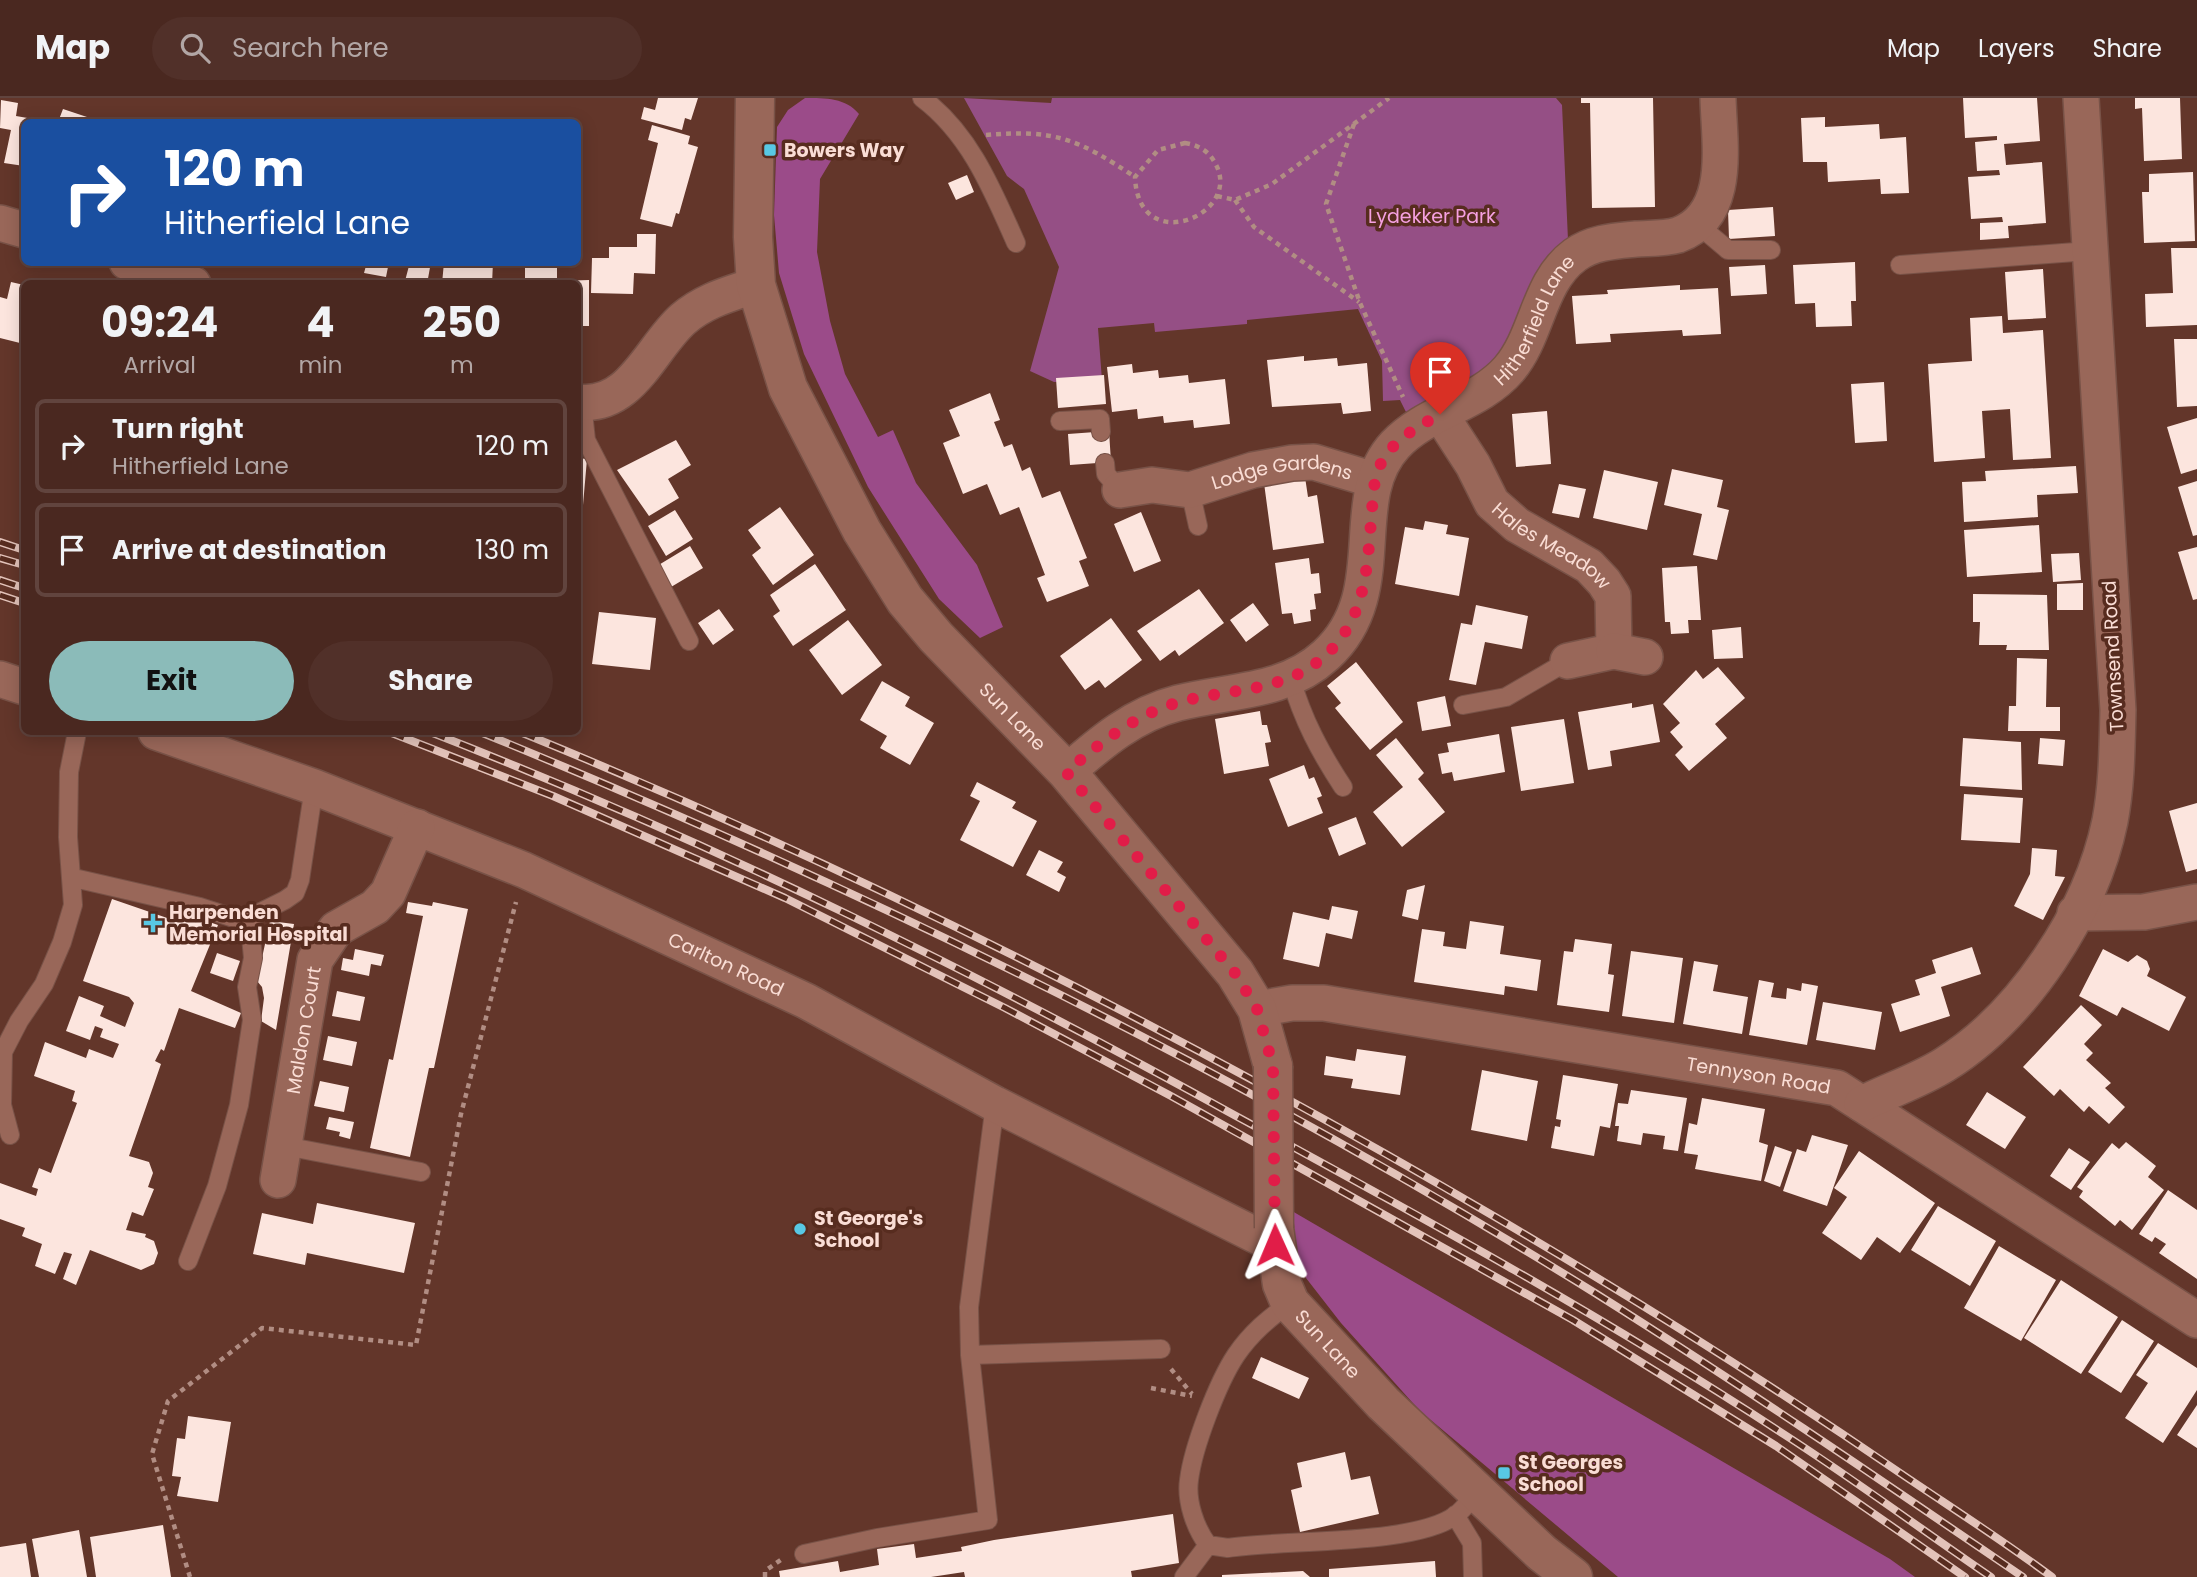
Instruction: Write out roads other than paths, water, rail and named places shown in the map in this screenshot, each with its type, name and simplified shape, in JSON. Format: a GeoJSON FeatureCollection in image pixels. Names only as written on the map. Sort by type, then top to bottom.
{"type":"FeatureCollection","features":[{"type":"Feature","properties":{"kind":"street","name":"Sun Lane"},"geometry":{"type":"LineString","coordinates":[[755,98],[753,237],[757,285],[788,388],[862,531],[905,600],[936,637],[1066,772],[1235,973],[1257,1009],[1273,1066],[1275,1236],[1282,1284],[1290,1303],[1383,1403],[1467,1503],[1573,1577]]}},
{"type":"Feature","properties":{"kind":"street"},"geometry":{"type":"LineString","coordinates":[[1696,223],[1711,202],[1720,182],[1718,98]]}},
{"type":"Feature","properties":{"kind":"street","name":"Townsend Road"},"geometry":{"type":"LineString","coordinates":[[1862,1104],[1941,1067],[2000,1023],[2049,962],[2094,872],[2109,822],[2116,773],[2118,710],[2081,98]]}},
{"type":"Feature","properties":{"kind":"street"},"geometry":{"type":"LineString","coordinates":[[0,223],[21,229]]}},
{"type":"Feature","properties":{"kind":"street","name":"Hitherfield Lane"},"geometry":{"type":"LineString","coordinates":[[1066,772],[1131,721],[1162,708],[1291,679],[1327,654],[1355,617],[1363,593],[1374,480],[1385,457],[1429,421],[1495,383],[1510,368],[1525,346],[1549,287],[1574,255],[1605,242],[1676,236],[1696,223]]}},
{"type":"Feature","properties":{"kind":"street"},"geometry":{"type":"LineString","coordinates":[[139,266],[181,280]]}},
{"type":"Feature","properties":{"kind":"street"},"geometry":{"type":"LineString","coordinates":[[581,402],[601,399],[628,386],[683,319],[712,299],[757,285]]}},
{"type":"Feature","properties":{"kind":"street","name":"Hales Meadow"},"geometry":{"type":"LineString","coordinates":[[1429,421],[1473,465],[1492,503],[1517,525],[1589,566],[1613,596],[1630,654],[1568,661]]}},
{"type":"Feature","properties":{"kind":"street","name":"Lodge Gardens"},"geometry":{"type":"LineString","coordinates":[[1112,477],[1190,490],[1253,470],[1314,462],[1374,480]]}},
{"type":"Feature","properties":{"kind":"street"},"geometry":{"type":"LineString","coordinates":[[0,679],[21,686]]}},
{"type":"Feature","properties":{"kind":"street","name":"Carlton Road"},"geometry":{"type":"LineString","coordinates":[[165,735],[314,787],[524,870],[806,1001],[995,1104],[1275,1236]]}},
{"type":"Feature","properties":{"kind":"street","name":"Maldon Court"},"geometry":{"type":"LineString","coordinates":[[282,1163],[315,960],[336,929],[375,907],[388,893],[417,827]]}},
{"type":"Feature","properties":{"kind":"street"},"geometry":{"type":"LineString","coordinates":[[2075,913],[2144,912],[2197,902]]}},
{"type":"Feature","properties":{"kind":"street","name":"Tennyson Road"},"geometry":{"type":"LineString","coordinates":[[1257,1009],[1292,1003],[1324,1003],[1837,1088],[2197,1320]]}},
{"type":"Feature","properties":{"kind":"lane"},"geometry":{"type":"LineString","coordinates":[[922,98],[939,111],[961,136],[990,185],[1016,243]]}},
{"type":"Feature","properties":{"kind":"lane"},"geometry":{"type":"LineString","coordinates":[[1696,223],[1728,250],[1771,250]]}},
{"type":"Feature","properties":{"kind":"lane"},"geometry":{"type":"LineString","coordinates":[[1900,265],[2089,251]]}},
{"type":"Feature","properties":{"kind":"lane"},"geometry":{"type":"LineString","coordinates":[[581,408],[586,440],[689,641]]}},
{"type":"Feature","properties":{"kind":"lane"},"geometry":{"type":"LineString","coordinates":[[1060,421],[1100,419],[1101,432]]}},
{"type":"Feature","properties":{"kind":"lane","name":"Lodge Gardens"},"geometry":{"type":"LineString","coordinates":[[1190,490],[1198,526]]}},
{"type":"Feature","properties":{"kind":"lane"},"geometry":{"type":"LineString","coordinates":[[1463,705],[1506,697],[1568,661]]}},
{"type":"Feature","properties":{"kind":"lane"},"geometry":{"type":"LineString","coordinates":[[1291,679],[1313,741],[1343,787]]}},
{"type":"Feature","properties":{"kind":"lane"},"geometry":{"type":"LineString","coordinates":[[10,1135],[2,1105],[3,1052],[19,1021],[44,984],[62,942],[73,905],[74,878],[68,837],[69,772],[76,735]]}},
{"type":"Feature","properties":{"kind":"lane"},"geometry":{"type":"LineString","coordinates":[[74,878],[200,907],[243,920],[295,893],[300,880],[314,787]]}},
{"type":"Feature","properties":{"kind":"lane"},"geometry":{"type":"LineString","coordinates":[[188,1261],[217,1186],[239,1105],[252,1020],[247,987],[253,957],[251,937],[243,920]]}},
{"type":"Feature","properties":{"kind":"lane"},"geometry":{"type":"LineString","coordinates":[[804,1554],[877,1538],[988,1520],[970,1355],[969,1307],[995,1104]]}},
{"type":"Feature","properties":{"kind":"lane","name":"Maldon Court"},"geometry":{"type":"LineString","coordinates":[[282,1163],[421,1172]]}},
{"type":"Feature","properties":{"kind":"lane"},"geometry":{"type":"LineString","coordinates":[[1290,1303],[1261,1324],[1236,1356],[1209,1412],[1189,1479],[1189,1499],[1199,1533],[1208,1545],[1228,1548],[1366,1537],[1431,1528],[1467,1503],[1473,1577]]}},
{"type":"Feature","properties":{"kind":"lane"},"geometry":{"type":"LineString","coordinates":[[970,1355],[1161,1349]]}},
{"type":"Feature","properties":{"kind":"lane"},"geometry":{"type":"LineString","coordinates":[[1184,1577],[1208,1545]]}},
{"type":"Feature","properties":{"kind":"railway"},"geometry":{"type":"LineString","coordinates":[[0,542],[21,549]]}},
{"type":"Feature","properties":{"kind":"railway"},"geometry":{"type":"LineString","coordinates":[[0,558],[21,564]]}},
{"type":"Feature","properties":{"kind":"railway"},"geometry":{"type":"LineString","coordinates":[[0,580],[21,587]]}},
{"type":"Feature","properties":{"kind":"railway"},"geometry":{"type":"LineString","coordinates":[[0,595],[21,602]]}},
{"type":"Feature","properties":{"kind":"railway"},"geometry":{"type":"LineString","coordinates":[[397,735],[553,796],[785,898],[1005,1008],[1171,1096],[1573,1320],[1776,1446],[1965,1577]]}},
{"type":"Feature","properties":{"kind":"railway"},"geometry":{"type":"LineString","coordinates":[[437,735],[637,817],[840,910],[1039,1010],[1306,1154],[1651,1350],[1811,1452],[1991,1577]]}},
{"type":"Feature","properties":{"kind":"railway"},"geometry":{"type":"LineString","coordinates":[[487,735],[767,855],[909,921],[1050,989],[1326,1135],[1462,1212],[1595,1293],[2023,1577]]}},
{"type":"Feature","properties":{"kind":"railway"},"geometry":{"type":"LineString","coordinates":[[527,735],[771,840],[894,897],[1139,1019],[1379,1150],[1653,1312],[1806,1410],[2052,1577]]}},
{"type":"Feature","properties":{"kind":"place","name":"Bowers Way"},"geometry":{"type":"Point","coordinates":[770,150]}},
{"type":"Feature","properties":{"kind":"place","name":"Harpenden Memorial Hospital"},"geometry":{"type":"Point","coordinates":[153,923]}},
{"type":"Feature","properties":{"kind":"place","name":"St George's School"},"geometry":{"type":"Point","coordinates":[800,1229]}},
{"type":"Feature","properties":{"kind":"place","name":"St Georges School"},"geometry":{"type":"Point","coordinates":[1504,1473]}},
{"type":"Feature","properties":{"kind":"park label","name":"Lydekker Park"},"geometry":{"type":"Point","coordinates":[1432,216]}}]}
